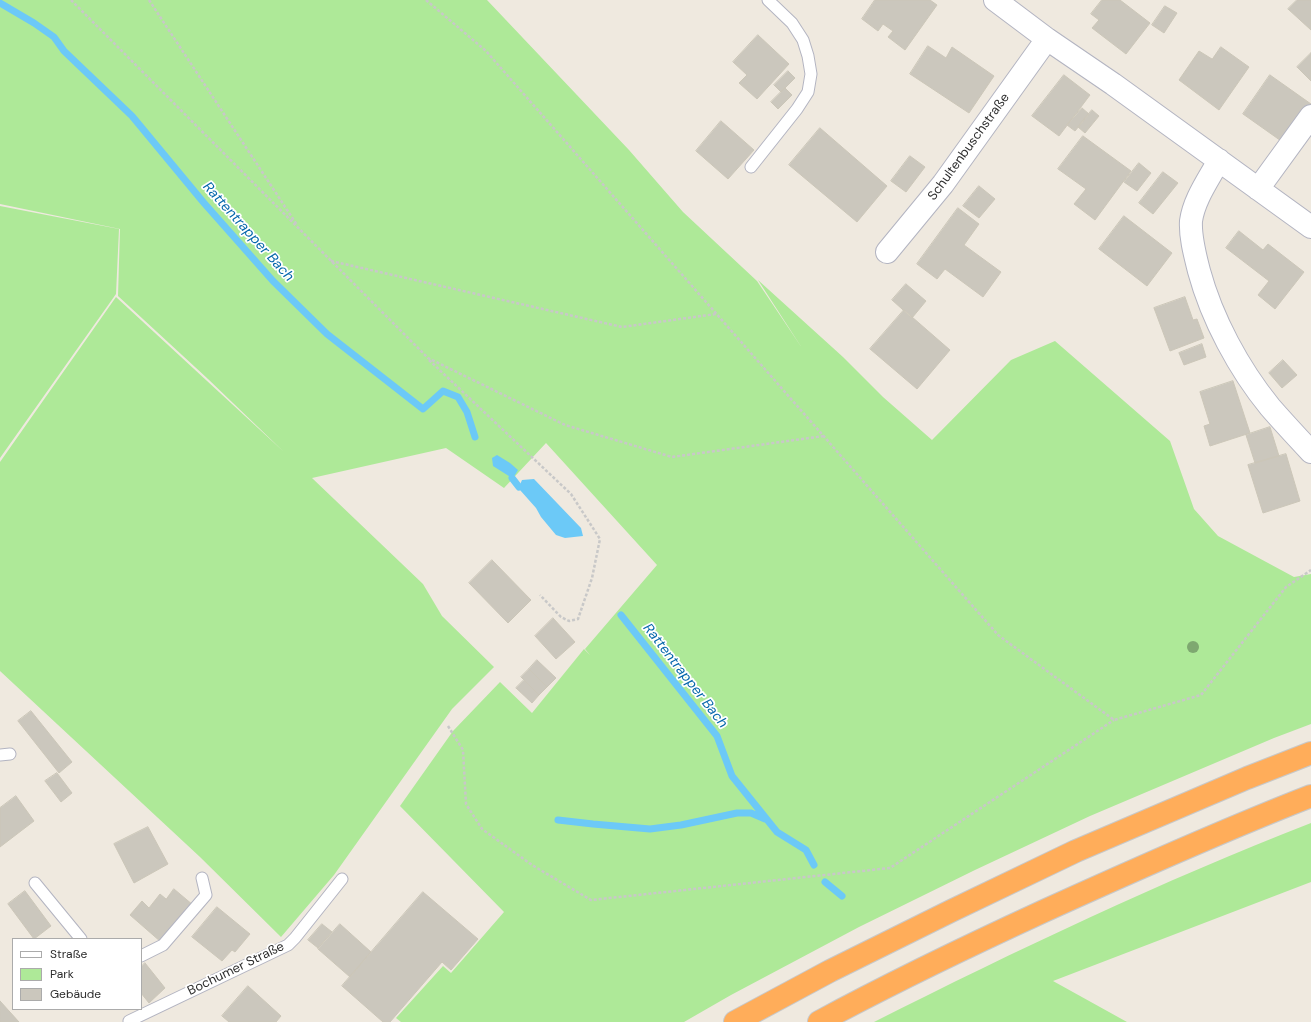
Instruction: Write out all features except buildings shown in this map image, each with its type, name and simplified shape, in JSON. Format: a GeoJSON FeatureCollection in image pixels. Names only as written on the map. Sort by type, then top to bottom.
{"type":"FeatureCollection","features":[{"type":"Feature","properties":{"kind":"highway"},"geometry":{"type":"LineString","coordinates":[[735,1022],[837,968],[1076,851],[1247,778],[1311,753]]}},
{"type":"Feature","properties":{"kind":"highway"},"geometry":{"type":"LineString","coordinates":[[819,1022],[977,942],[1107,882],[1311,796]]}},
{"type":"Feature","properties":{"kind":"street"},"geometry":{"type":"LineString","coordinates":[[995,0],[1047,39],[1113,84],[1311,227]]}},
{"type":"Feature","properties":{"kind":"street","name":"Schultenbuschstraße"},"geometry":{"type":"LineString","coordinates":[[887,252],[943,184],[1047,39]]}},
{"type":"Feature","properties":{"kind":"street"},"geometry":{"type":"LineString","coordinates":[[1258,189],[1311,116]]}},
{"type":"Feature","properties":{"kind":"street"},"geometry":{"type":"LineString","coordinates":[[1219,160],[1199,196],[1192,220],[1191,231],[1193,247],[1204,291],[1222,334],[1251,381],[1270,406],[1311,452]]}},
{"type":"Feature","properties":{"kind":"lane"},"geometry":{"type":"LineString","coordinates":[[751,167],[797,110],[808,92],[811,74],[808,56],[803,40],[792,23],[768,0]]}},
{"type":"Feature","properties":{"kind":"lane"},"geometry":{"type":"LineString","coordinates":[[142,956],[163,945],[206,895],[202,878]]}},
{"type":"Feature","properties":{"kind":"lane","name":"Bochumer Straße"},"geometry":{"type":"LineString","coordinates":[[128,1022],[288,945],[342,879]]}},
{"type":"Feature","properties":{"kind":"lane"},"geometry":{"type":"LineString","coordinates":[[35,883],[80,938]]}},
{"type":"Feature","properties":{"kind":"lane","name":"Bochumer Straße"},"geometry":{"type":"LineString","coordinates":[[128,1022],[132,1010]]}},
{"type":"Feature","properties":{"kind":"path"},"geometry":{"type":"LineString","coordinates":[[71,0],[428,358],[571,494],[600,539],[592,578],[578,618],[569,621],[561,617],[540,596]]}},
{"type":"Feature","properties":{"kind":"path"},"geometry":{"type":"LineString","coordinates":[[149,0],[300,230]]}},
{"type":"Feature","properties":{"kind":"path"},"geometry":{"type":"LineString","coordinates":[[426,0],[486,51],[998,635],[1114,720]]}},
{"type":"Feature","properties":{"kind":"path"},"geometry":{"type":"LineString","coordinates":[[330,261],[622,327],[716,314]]}},
{"type":"Feature","properties":{"kind":"path"},"geometry":{"type":"LineString","coordinates":[[428,358],[565,425],[672,458],[824,436]]}},
{"type":"Feature","properties":{"kind":"path"},"geometry":{"type":"LineString","coordinates":[[448,726],[463,750],[466,804],[482,829],[532,865],[590,900],[890,868],[1114,720],[1200,695],[1286,587],[1311,570]]}},
{"type":"Feature","properties":{"kind":"green space"},"geometry":{"type":"Polygon","coordinates":[[[0,0],[487,0],[629,150],[683,212],[757,281],[802,348],[758,280],[843,357],[883,397],[932,440],[1011,360],[1055,341],[1170,441],[1194,509],[1218,536],[1294,577],[1311,574],[1311,724],[1274,738],[1090,816],[975,870],[859,927],[731,995],[684,1022],[401,1022],[396,1018],[443,966],[451,973],[504,912],[400,806],[453,731],[500,682],[532,713],[584,649],[590,655],[585,649],[657,565],[546,443],[504,488],[446,448],[312,478],[423,584],[442,616],[494,667],[452,709],[334,875],[281,937],[200,857],[0,671],[0,462],[116,297],[284,452],[118,296],[120,229],[0,204],[0,0]]]}},
{"type":"Feature","properties":{"kind":"green space"},"geometry":{"type":"Polygon","coordinates":[[[0,206],[119,229],[116,294],[0,458],[0,206]]]}},
{"type":"Feature","properties":{"kind":"green space"},"geometry":{"type":"Polygon","coordinates":[[[1311,823],[1311,882],[1053,981],[1127,1022],[874,1022],[1090,917],[1200,868],[1311,823]]]}},
{"type":"Feature","properties":{"kind":"water"},"geometry":{"type":"Polygon","coordinates":[[[497,455],[518,470],[512,478],[493,466],[492,458],[497,455]]]}},
{"type":"Feature","properties":{"kind":"water"},"geometry":{"type":"Polygon","coordinates":[[[534,479],[581,528],[583,536],[565,538],[556,535],[541,517],[536,508],[520,490],[519,487],[522,480],[534,479]]]}},
{"type":"Feature","properties":{"kind":"waterway","name":"Rattentrapper Bach"},"geometry":{"type":"LineString","coordinates":[[0,3],[54,37],[64,51],[132,116],[204,203],[273,281],[327,334],[423,409],[443,391],[458,397],[467,412],[475,437]]}},
{"type":"Feature","properties":{"kind":"waterway","name":"Rattentrapper Bach"},"geometry":{"type":"LineString","coordinates":[[512,478],[519,487]]}},
{"type":"Feature","properties":{"kind":"waterway","name":"Rattentrapper Bach"},"geometry":{"type":"LineString","coordinates":[[621,615],[717,736],[732,776],[777,832],[806,850],[814,865]]}},
{"type":"Feature","properties":{"kind":"waterway"},"geometry":{"type":"LineString","coordinates":[[558,820],[650,829],[681,825],[737,813],[751,813],[765,819]]}},
{"type":"Feature","properties":{"kind":"waterway","name":"Rattentrapper Bach"},"geometry":{"type":"LineString","coordinates":[[825,882],[842,896]]}}]}
